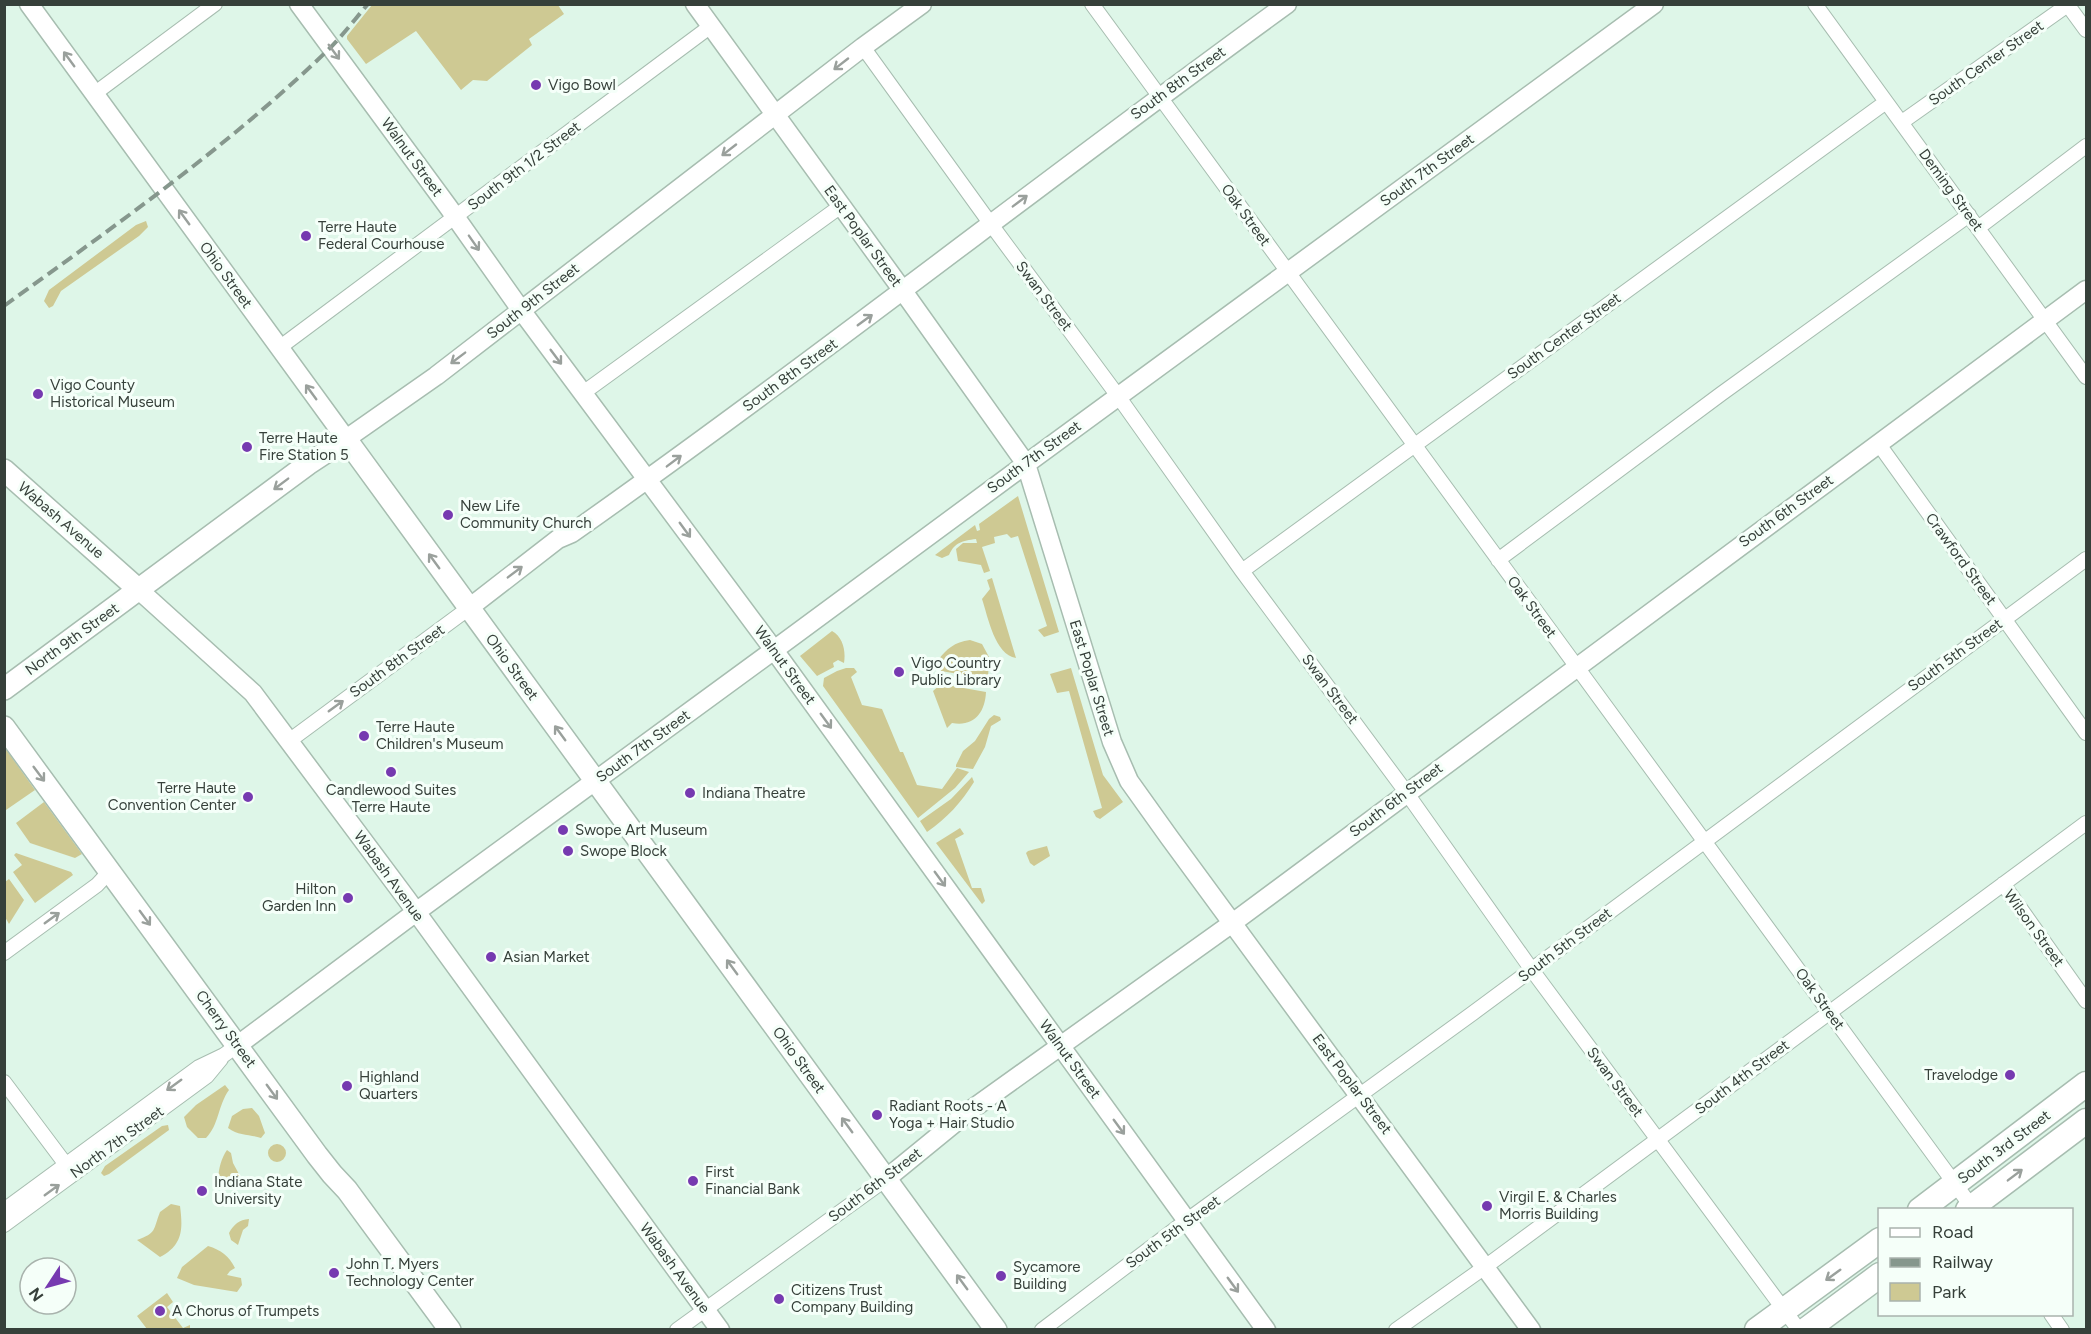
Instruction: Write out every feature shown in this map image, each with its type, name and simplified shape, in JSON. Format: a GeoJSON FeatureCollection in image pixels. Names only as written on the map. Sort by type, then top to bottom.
{"type":"FeatureCollection","features":[{"type":"Feature","properties":{"kind":"highway","name":"South 3rd Street"},"geometry":{"type":"LineString","coordinates":[[1921,1208],[2086,1084]]}},
{"type":"Feature","properties":{"kind":"highway","name":"South 3rd Street"},"geometry":{"type":"LineString","coordinates":[[1971,1208],[2086,1121]]}},
{"type":"Feature","properties":{"kind":"highway"},"geometry":{"type":"LineString","coordinates":[[1757,1329],[1878,1241]]}},
{"type":"Feature","properties":{"kind":"highway"},"geometry":{"type":"LineString","coordinates":[[1806,1329],[1878,1276]]}},
{"type":"Feature","properties":{"kind":"main road","name":"South 9th Street"},"geometry":{"type":"LineString","coordinates":[[139,590],[318,457],[346,439]]}},
{"type":"Feature","properties":{"kind":"main road","name":"Ohio Street"},"geometry":{"type":"LineString","coordinates":[[346,439],[996,1329]]}},
{"type":"Feature","properties":{"kind":"main road","name":"Wabash Avenue"},"geometry":{"type":"LineString","coordinates":[[4,470],[139,590]]}},
{"type":"Feature","properties":{"kind":"main road","name":"North 9th Street"},"geometry":{"type":"LineString","coordinates":[[4,688],[139,590]]}},
{"type":"Feature","properties":{"kind":"main road","name":"Cherry Street"},"geometry":{"type":"LineString","coordinates":[[4,728],[111,870],[231,1050],[347,1190],[450,1329]]}},
{"type":"Feature","properties":{"kind":"street","name":"Ohio Street"},"geometry":{"type":"LineString","coordinates":[[29,4],[346,439]]}},
{"type":"Feature","properties":{"kind":"street"},"geometry":{"type":"LineString","coordinates":[[94,94],[214,4]]}},
{"type":"Feature","properties":{"kind":"street","name":"Walnut Street"},"geometry":{"type":"LineString","coordinates":[[299,4],[456,217],[521,310],[774,650],[1266,1329]]}},
{"type":"Feature","properties":{"kind":"street","name":"East Poplar Street"},"geometry":{"type":"LineString","coordinates":[[695,4],[1026,464],[1120,763],[1129,781],[1231,924],[1361,1095],[1531,1329]]}},
{"type":"Feature","properties":{"kind":"street","name":"South 9th Street"},"geometry":{"type":"LineString","coordinates":[[346,439],[436,376],[921,4]]}},
{"type":"Feature","properties":{"kind":"street","name":"Oak Street"},"geometry":{"type":"LineString","coordinates":[[1092,4],[1971,1208]]}},
{"type":"Feature","properties":{"kind":"street","name":"South 8th Street"},"geometry":{"type":"LineString","coordinates":[[289,741],[558,539],[572,533],[648,480],[1159,97],[1287,4]]}},
{"type":"Feature","properties":{"kind":"street","name":"South 7th Street"},"geometry":{"type":"LineString","coordinates":[[416,912],[1654,4]]}},
{"type":"Feature","properties":{"kind":"street","name":"Deming Street"},"geometry":{"type":"LineString","coordinates":[[1815,4],[2086,376]]}},
{"type":"Feature","properties":{"kind":"street"},"geometry":{"type":"LineString","coordinates":[[2068,5],[2086,30]]}},
{"type":"Feature","properties":{"kind":"street","name":"South Center Street"},"geometry":{"type":"LineString","coordinates":[[1902,122],[2068,5]]}},
{"type":"Feature","properties":{"kind":"street","name":"South 9th 1/2 Street"},"geometry":{"type":"LineString","coordinates":[[279,348],[711,26]]}},
{"type":"Feature","properties":{"kind":"street","name":"Swan Street"},"geometry":{"type":"LineString","coordinates":[[863,47],[1118,396],[1242,571],[1406,792],[1532,970],[1799,1329]]}},
{"type":"Feature","properties":{"kind":"street","name":"South Center Street"},"geometry":{"type":"LineString","coordinates":[[1242,571],[1886,102]]}},
{"type":"Feature","properties":{"kind":"street"},"geometry":{"type":"LineString","coordinates":[[1978,228],[2086,146]]}},
{"type":"Feature","properties":{"kind":"street"},"geometry":{"type":"LineString","coordinates":[[583,393],[841,206]]}},
{"type":"Feature","properties":{"kind":"street"},"geometry":{"type":"LineString","coordinates":[[1498,560],[1711,401],[1969,215]]}},
{"type":"Feature","properties":{"kind":"street","name":"South 6th Street"},"geometry":{"type":"LineString","coordinates":[[677,1329],[886,1179],[968,1112],[1231,924],[2086,290]]}},
{"type":"Feature","properties":{"kind":"street","name":"Crawford Street"},"geometry":{"type":"LineString","coordinates":[[1878,443],[2086,733]]}},
{"type":"Feature","properties":{"kind":"street","name":"South 5th Street"},"geometry":{"type":"LineString","coordinates":[[1042,1329],[1186,1221],[1532,970],[2086,559]]}},
{"type":"Feature","properties":{"kind":"street","name":"Wabash Avenue"},"geometry":{"type":"LineString","coordinates":[[139,590],[244,684],[289,741],[720,1329]]}},
{"type":"Feature","properties":{"kind":"street","name":"South 4th Street"},"geometry":{"type":"LineString","coordinates":[[1396,1329],[1485,1267],[2086,823]]}},
{"type":"Feature","properties":{"kind":"street"},"geometry":{"type":"LineString","coordinates":[[4,953],[96,885],[111,870]]}},
{"type":"Feature","properties":{"kind":"street","name":"Wilson Street"},"geometry":{"type":"LineString","coordinates":[[2003,884],[2086,1001]]}},
{"type":"Feature","properties":{"kind":"street","name":"North 7th Street"},"geometry":{"type":"LineString","coordinates":[[4,1210],[70,1170],[207,1076],[231,1050],[416,912]]}},
{"type":"Feature","properties":{"kind":"street"},"geometry":{"type":"LineString","coordinates":[[4,1082],[70,1170]]}},
{"type":"Feature","properties":{"kind":"street","name":"North 7th Street"},"geometry":{"type":"LineString","coordinates":[[4,1225],[70,1170]]}},
{"type":"Feature","properties":{"kind":"street"},"geometry":{"type":"LineString","coordinates":[[2052,1316],[2062,1329]]}},
{"type":"Feature","properties":{"kind":"green space"},"geometry":{"type":"Polygon","coordinates":[[[372,5],[558,5],[564,14],[529,39],[532,45],[487,81],[473,80],[461,90],[416,31],[366,64],[347,36],[372,5]]]}},
{"type":"Feature","properties":{"kind":"green space"},"geometry":{"type":"Polygon","coordinates":[[[146,221],[148,227],[139,236],[61,291],[53,306],[49,308],[44,301],[49,290],[136,225],[146,221]]]}},
{"type":"Feature","properties":{"kind":"green space"},"geometry":{"type":"Polygon","coordinates":[[[1018,496],[1059,632],[1044,637],[1038,630],[1047,626],[1018,536],[1011,538],[1007,534],[994,537],[995,543],[982,547],[990,571],[984,573],[981,565],[958,561],[956,549],[963,543],[977,543],[976,539],[960,543],[949,555],[942,558],[935,555],[975,525],[977,531],[980,530],[979,524],[1018,496]]]}},
{"type":"Feature","properties":{"kind":"green space"},"geometry":{"type":"Polygon","coordinates":[[[992,578],[1016,658],[1003,650],[998,643],[982,599],[990,589],[987,580],[992,578]]]}},
{"type":"Feature","properties":{"kind":"green space"},"geometry":{"type":"Polygon","coordinates":[[[832,631],[843,645],[844,663],[838,660],[833,663],[834,667],[817,676],[800,656],[832,631]]]}},
{"type":"Feature","properties":{"kind":"green space"},"geometry":{"type":"Polygon","coordinates":[[[970,640],[982,644],[989,657],[988,679],[941,671],[938,660],[955,644],[970,640]]]}},
{"type":"Feature","properties":{"kind":"green space"},"geometry":{"type":"Polygon","coordinates":[[[846,668],[854,668],[857,672],[851,677],[862,705],[882,709],[917,785],[942,789],[957,768],[969,772],[955,788],[918,818],[823,686],[824,678],[846,668]]]}},
{"type":"Feature","properties":{"kind":"green space"},"geometry":{"type":"Polygon","coordinates":[[[1071,668],[1103,775],[1123,802],[1100,819],[1093,811],[1102,808],[1069,691],[1057,693],[1050,674],[1071,668]]]}},
{"type":"Feature","properties":{"kind":"green space"},"geometry":{"type":"Polygon","coordinates":[[[941,684],[986,692],[981,712],[977,717],[966,723],[952,723],[947,728],[933,691],[941,684]]]}},
{"type":"Feature","properties":{"kind":"green space"},"geometry":{"type":"Polygon","coordinates":[[[994,715],[1000,717],[1001,720],[991,726],[985,747],[973,769],[956,767],[963,751],[975,741],[994,715]]]}},
{"type":"Feature","properties":{"kind":"green space"},"geometry":{"type":"Polygon","coordinates":[[[5,748],[35,790],[6,810],[4,808],[5,748]]]}},
{"type":"Feature","properties":{"kind":"green space"},"geometry":{"type":"Polygon","coordinates":[[[972,777],[974,782],[959,803],[927,832],[920,821],[951,799],[972,777]]]}},
{"type":"Feature","properties":{"kind":"green space"},"geometry":{"type":"Polygon","coordinates":[[[44,802],[82,854],[75,858],[30,843],[16,823],[44,802]]]}},
{"type":"Feature","properties":{"kind":"green space"},"geometry":{"type":"Polygon","coordinates":[[[960,828],[964,834],[955,839],[972,888],[981,888],[985,901],[982,904],[936,843],[960,828]]]}},
{"type":"Feature","properties":{"kind":"green space"},"geometry":{"type":"Polygon","coordinates":[[[1047,846],[1050,856],[1034,866],[1030,863],[1026,853],[1028,851],[1047,846]]]}},
{"type":"Feature","properties":{"kind":"green space"},"geometry":{"type":"Polygon","coordinates":[[[16,853],[71,872],[73,875],[35,903],[13,872],[22,865],[14,855],[16,853]]]}},
{"type":"Feature","properties":{"kind":"green space"},"geometry":{"type":"Polygon","coordinates":[[[9,879],[24,900],[9,924],[5,917],[5,882],[9,879]]]}},
{"type":"Feature","properties":{"kind":"green space"},"geometry":{"type":"Polygon","coordinates":[[[225,1085],[229,1090],[214,1127],[206,1138],[198,1138],[187,1127],[184,1117],[196,1105],[225,1085]]]}},
{"type":"Feature","properties":{"kind":"green space"},"geometry":{"type":"Polygon","coordinates":[[[252,1108],[259,1116],[265,1133],[261,1138],[240,1134],[228,1128],[232,1116],[243,1109],[252,1108]]]}},
{"type":"Feature","properties":{"kind":"green space"},"geometry":{"type":"Polygon","coordinates":[[[168,1125],[169,1130],[109,1174],[104,1176],[101,1173],[105,1166],[162,1126],[168,1125]]]}},
{"type":"Feature","properties":{"kind":"green space"},"geometry":{"type":"Polygon","coordinates":[[[277,1144],[283,1147],[286,1153],[283,1159],[277,1162],[271,1159],[268,1153],[271,1147],[277,1144]]]}},
{"type":"Feature","properties":{"kind":"green space"},"geometry":{"type":"Polygon","coordinates":[[[227,1150],[231,1153],[240,1176],[234,1184],[226,1188],[219,1186],[218,1177],[227,1150]]]}},
{"type":"Feature","properties":{"kind":"green space"},"geometry":{"type":"Polygon","coordinates":[[[171,1204],[180,1206],[180,1236],[173,1247],[160,1257],[137,1240],[151,1233],[160,1212],[171,1204]]]}},
{"type":"Feature","properties":{"kind":"green space"},"geometry":{"type":"Polygon","coordinates":[[[249,1219],[248,1226],[243,1230],[238,1245],[231,1240],[229,1233],[237,1223],[249,1219]]]}},
{"type":"Feature","properties":{"kind":"green space"},"geometry":{"type":"Polygon","coordinates":[[[208,1246],[224,1254],[233,1264],[235,1268],[227,1275],[241,1278],[242,1285],[237,1292],[194,1285],[177,1278],[182,1267],[208,1246]]]}},
{"type":"Feature","properties":{"kind":"green space"},"geometry":{"type":"Polygon","coordinates":[[[167,1293],[173,1302],[167,1307],[183,1328],[190,1325],[190,1329],[147,1329],[137,1316],[167,1293]]]}},
{"type":"Feature","properties":{"kind":"railway"},"geometry":{"type":"LineString","coordinates":[[4,306],[171,183],[252,118],[329,49],[368,4]]}},
{"type":"Feature","properties":{"kind":"place","name":"Vigo Bowl"},"geometry":{"type":"Point","coordinates":[536,85]}},
{"type":"Feature","properties":{"kind":"place","name":"Terre Haute Federal Courhouse"},"geometry":{"type":"Point","coordinates":[306,236]}},
{"type":"Feature","properties":{"kind":"place","name":"Vigo County Historical Museum"},"geometry":{"type":"Point","coordinates":[38,394]}},
{"type":"Feature","properties":{"kind":"place","name":"Terre Haute Fire Station 5"},"geometry":{"type":"Point","coordinates":[247,447]}},
{"type":"Feature","properties":{"kind":"place","name":"New Life Community Church"},"geometry":{"type":"Point","coordinates":[448,515]}},
{"type":"Feature","properties":{"kind":"place","name":"Vigo Country Public Library"},"geometry":{"type":"Point","coordinates":[899,672]}},
{"type":"Feature","properties":{"kind":"place","name":"Terre Haute Children's Museum"},"geometry":{"type":"Point","coordinates":[364,736]}},
{"type":"Feature","properties":{"kind":"place","name":"Candlewood Suites Terre Haute"},"geometry":{"type":"Point","coordinates":[391,772]}},
{"type":"Feature","properties":{"kind":"place","name":"Indiana Theatre"},"geometry":{"type":"Point","coordinates":[690,793]}},
{"type":"Feature","properties":{"kind":"place","name":"Terre Haute Convention Center"},"geometry":{"type":"Point","coordinates":[248,797]}},
{"type":"Feature","properties":{"kind":"place","name":"Swope Art Museum"},"geometry":{"type":"Point","coordinates":[563,830]}},
{"type":"Feature","properties":{"kind":"place","name":"Swope Block"},"geometry":{"type":"Point","coordinates":[568,851]}},
{"type":"Feature","properties":{"kind":"place","name":"Hilton Garden Inn"},"geometry":{"type":"Point","coordinates":[348,898]}},
{"type":"Feature","properties":{"kind":"place","name":"Asian Market"},"geometry":{"type":"Point","coordinates":[491,957]}},
{"type":"Feature","properties":{"kind":"place","name":"Travelodge"},"geometry":{"type":"Point","coordinates":[2010,1075]}},
{"type":"Feature","properties":{"kind":"place","name":"Highland Quarters"},"geometry":{"type":"Point","coordinates":[347,1086]}},
{"type":"Feature","properties":{"kind":"place","name":"Radiant Roots - A Yoga + Hair Studio"},"geometry":{"type":"Point","coordinates":[877,1115]}},
{"type":"Feature","properties":{"kind":"place","name":"First Financial Bank"},"geometry":{"type":"Point","coordinates":[693,1181]}},
{"type":"Feature","properties":{"kind":"place","name":"Indiana State University"},"geometry":{"type":"Point","coordinates":[202,1191]}},
{"type":"Feature","properties":{"kind":"place","name":"Virgil E. & Charles Morris Building"},"geometry":{"type":"Point","coordinates":[1487,1206]}},
{"type":"Feature","properties":{"kind":"place","name":"John T. Myers Technology Center"},"geometry":{"type":"Point","coordinates":[334,1273]}},
{"type":"Feature","properties":{"kind":"place","name":"Sycamore Building"},"geometry":{"type":"Point","coordinates":[1001,1276]}},
{"type":"Feature","properties":{"kind":"place","name":"Citizens Trust Company Building"},"geometry":{"type":"Point","coordinates":[779,1299]}},
{"type":"Feature","properties":{"kind":"place","name":"A Chorus of Trumpets"},"geometry":{"type":"Point","coordinates":[160,1311]}}]}
